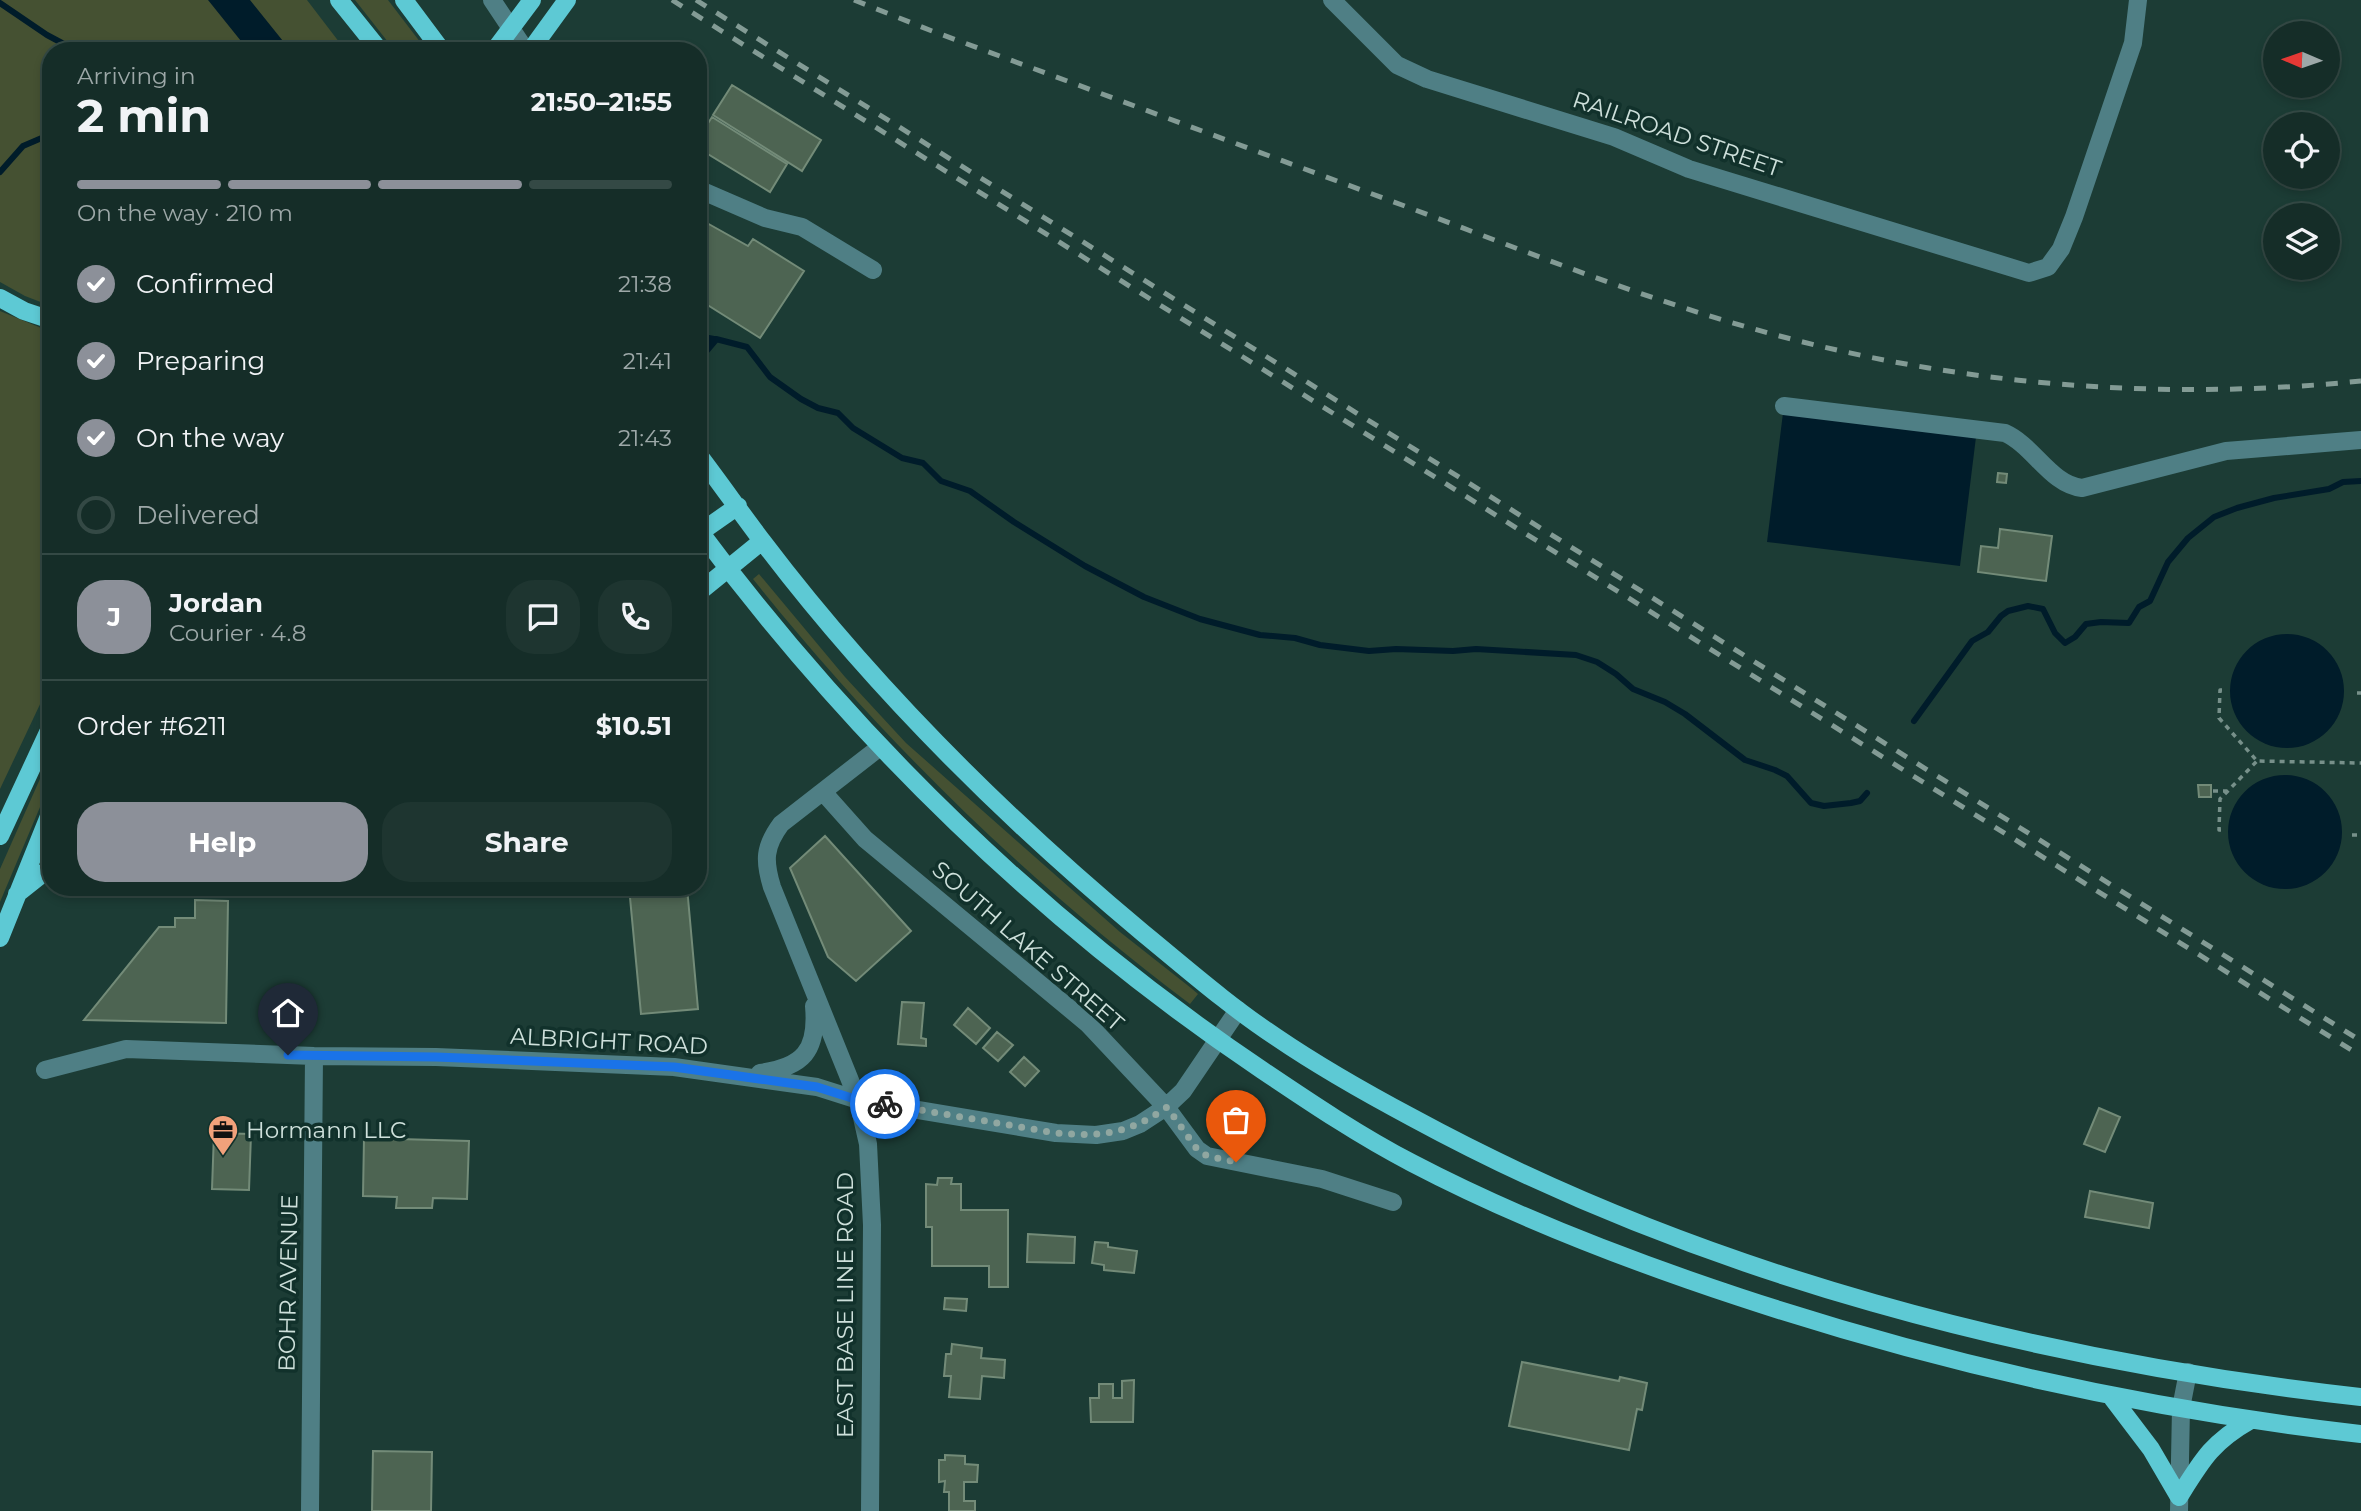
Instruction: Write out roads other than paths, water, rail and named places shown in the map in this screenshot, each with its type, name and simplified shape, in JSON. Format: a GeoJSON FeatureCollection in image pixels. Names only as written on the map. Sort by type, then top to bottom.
{"type":"FeatureCollection","features":[{"type":"Feature","properties":{"kind":"main road"},"geometry":{"type":"LineString","coordinates":[[339,0],[373,42]]}},
{"type":"Feature","properties":{"kind":"main road"},"geometry":{"type":"LineString","coordinates":[[404,0],[435,42]]}},
{"type":"Feature","properties":{"kind":"main road"},"geometry":{"type":"LineString","coordinates":[[501,42],[532,0]]}},
{"type":"Feature","properties":{"kind":"main road"},"geometry":{"type":"LineString","coordinates":[[535,42],[567,0]]}},
{"type":"Feature","properties":{"kind":"main road"},"geometry":{"type":"LineString","coordinates":[[0,298],[24,312],[42,317]]}},
{"type":"Feature","properties":{"kind":"main road"},"geometry":{"type":"LineString","coordinates":[[707,466],[762,541],[841,637],[900,703],[1040,844],[1238,1010],[1331,1073],[1441,1133],[1539,1181],[1639,1224],[1760,1267],[1928,1317],[2089,1354],[2236,1381],[2361,1397]]}},
{"type":"Feature","properties":{"kind":"main road"},"geometry":{"type":"LineString","coordinates":[[707,527],[738,506]]}},
{"type":"Feature","properties":{"kind":"main road"},"geometry":{"type":"LineString","coordinates":[[707,586],[762,541]]}},
{"type":"Feature","properties":{"kind":"main road"},"geometry":{"type":"LineString","coordinates":[[707,542],[824,684],[880,747],[982,847],[1041,900],[1104,954],[1218,1040],[1338,1120],[1405,1159],[1552,1228],[1612,1252],[1827,1326],[1957,1361],[2110,1395],[2251,1420],[2361,1434]]}},
{"type":"Feature","properties":{"kind":"main road"},"geometry":{"type":"LineString","coordinates":[[0,836],[42,745]]}},
{"type":"Feature","properties":{"kind":"main road"},"geometry":{"type":"LineString","coordinates":[[0,938],[42,832]]}},
{"type":"Feature","properties":{"kind":"main road"},"geometry":{"type":"LineString","coordinates":[[16,894],[42,873]]}},
{"type":"Feature","properties":{"kind":"main road"},"geometry":{"type":"LineString","coordinates":[[2110,1395],[2151,1449],[2179,1504]]}},
{"type":"Feature","properties":{"kind":"main road"},"geometry":{"type":"LineString","coordinates":[[2179,1504],[2211,1447],[2227,1433],[2251,1420]]}},
{"type":"Feature","properties":{"kind":"street"},"geometry":{"type":"LineString","coordinates":[[492,0],[522,42]]}},
{"type":"Feature","properties":{"kind":"street","name":"RAILROAD STREET"},"geometry":{"type":"LineString","coordinates":[[1332,0],[1397,65],[1427,79],[1614,137],[1689,169],[2029,273],[2048,267],[2062,249],[2133,43],[2138,0]]}},
{"type":"Feature","properties":{"kind":"street"},"geometry":{"type":"LineString","coordinates":[[707,193],[765,218],[802,227],[873,270]]}},
{"type":"Feature","properties":{"kind":"street"},"geometry":{"type":"LineString","coordinates":[[1784,405],[2005,433],[2021,442],[2061,481],[2082,488],[2226,450],[2361,440]]}},
{"type":"Feature","properties":{"kind":"street","name":"EAST BASE LINE ROAD"},"geometry":{"type":"LineString","coordinates":[[870,1511],[873,1225],[868,1144],[858,1100],[772,887],[768,874],[767,850],[771,838],[781,824],[880,747]]}},
{"type":"Feature","properties":{"kind":"street","name":"SOUTH LAKE STREET"},"geometry":{"type":"LineString","coordinates":[[824,793],[865,839],[1088,1024],[1167,1107],[1197,1149],[1207,1156],[1322,1179],[1393,1202]]}},
{"type":"Feature","properties":{"kind":"street"},"geometry":{"type":"LineString","coordinates":[[744,1075],[779,1070],[801,1060],[812,1042],[816,1025],[813,989]]}},
{"type":"Feature","properties":{"kind":"street","name":"ALBRIGHT ROAD"},"geometry":{"type":"LineString","coordinates":[[45,1070],[127,1049],[314,1056],[436,1057],[674,1067],[817,1087],[858,1100],[1081,1135],[1123,1131],[1167,1107],[1183,1091],[1238,1010]]}},
{"type":"Feature","properties":{"kind":"street","name":"BOHR AVENUE"},"geometry":{"type":"LineString","coordinates":[[310,1511],[314,1056]]}},
{"type":"Feature","properties":{"kind":"street"},"geometry":{"type":"LineString","coordinates":[[2179,1504],[2181,1408],[2188,1372]]}},
{"type":"Feature","properties":{"kind":"water"},"geometry":{"type":"Polygon","coordinates":[[[208,0],[250,0],[284,42],[242,42],[208,0]]]}},
{"type":"Feature","properties":{"kind":"water"},"geometry":{"type":"Polygon","coordinates":[[[1783,413],[1976,437],[1960,566],[1767,542],[1783,413]]]}},
{"type":"Feature","properties":{"kind":"water"},"geometry":{"type":"Polygon","coordinates":[[[2287,634],[2309,638],[2328,650],[2340,669],[2344,691],[2340,713],[2328,732],[2309,744],[2287,748],[2265,744],[2246,732],[2234,713],[2230,691],[2234,669],[2246,650],[2265,638],[2287,634]]]}},
{"type":"Feature","properties":{"kind":"water"},"geometry":{"type":"Polygon","coordinates":[[[2285,775],[2307,779],[2326,791],[2338,810],[2342,832],[2338,854],[2326,873],[2307,885],[2285,889],[2263,885],[2244,873],[2232,854],[2228,832],[2232,810],[2244,791],[2263,779],[2285,775]]]}},
{"type":"Feature","properties":{"kind":"waterway"},"geometry":{"type":"LineString","coordinates":[[0,3],[60,42]]}},
{"type":"Feature","properties":{"kind":"waterway"},"geometry":{"type":"LineString","coordinates":[[0,172],[23,146],[42,138]]}},
{"type":"Feature","properties":{"kind":"waterway"},"geometry":{"type":"LineString","coordinates":[[707,338],[714,339]]}},
{"type":"Feature","properties":{"kind":"waterway"},"geometry":{"type":"LineString","coordinates":[[707,342],[716,339],[747,347],[770,377],[801,399],[818,408],[838,413],[853,428],[902,458],[923,463],[941,481],[970,491],[1085,566],[1144,597],[1200,619],[1260,635],[1295,638],[1320,645],[1369,651],[1476,649],[1576,655],[1597,662],[1633,689],[1665,702],[1685,714],[1745,760],[1787,776],[1811,803],[1824,806],[1851,803],[1860,801],[1867,793]]}},
{"type":"Feature","properties":{"kind":"waterway"},"geometry":{"type":"LineString","coordinates":[[707,350],[715,341]]}},
{"type":"Feature","properties":{"kind":"waterway"},"geometry":{"type":"LineString","coordinates":[[1914,721],[1972,641],[1988,632],[2008,611],[2028,606],[2043,609],[2055,633],[2065,643],[2075,637],[2086,624],[2129,623],[2139,607],[2150,601],[2168,562],[2188,538],[2214,517],[2274,498],[2329,489],[2343,482],[2361,481]]}},
{"type":"Feature","properties":{"kind":"railway"},"geometry":{"type":"LineString","coordinates":[[672,0],[2361,1056]]}},
{"type":"Feature","properties":{"kind":"railway"},"geometry":{"type":"LineString","coordinates":[[696,0],[2361,1041]]}},
{"type":"Feature","properties":{"kind":"railway"},"geometry":{"type":"LineString","coordinates":[[854,0],[1587,274],[1681,307],[1776,335],[1920,367],[2066,385],[2214,389],[2361,381]]}},
{"type":"Feature","properties":{"kind":"place","name":"Hormann LLC"},"geometry":{"type":"Point","coordinates":[223,1157]}}]}
